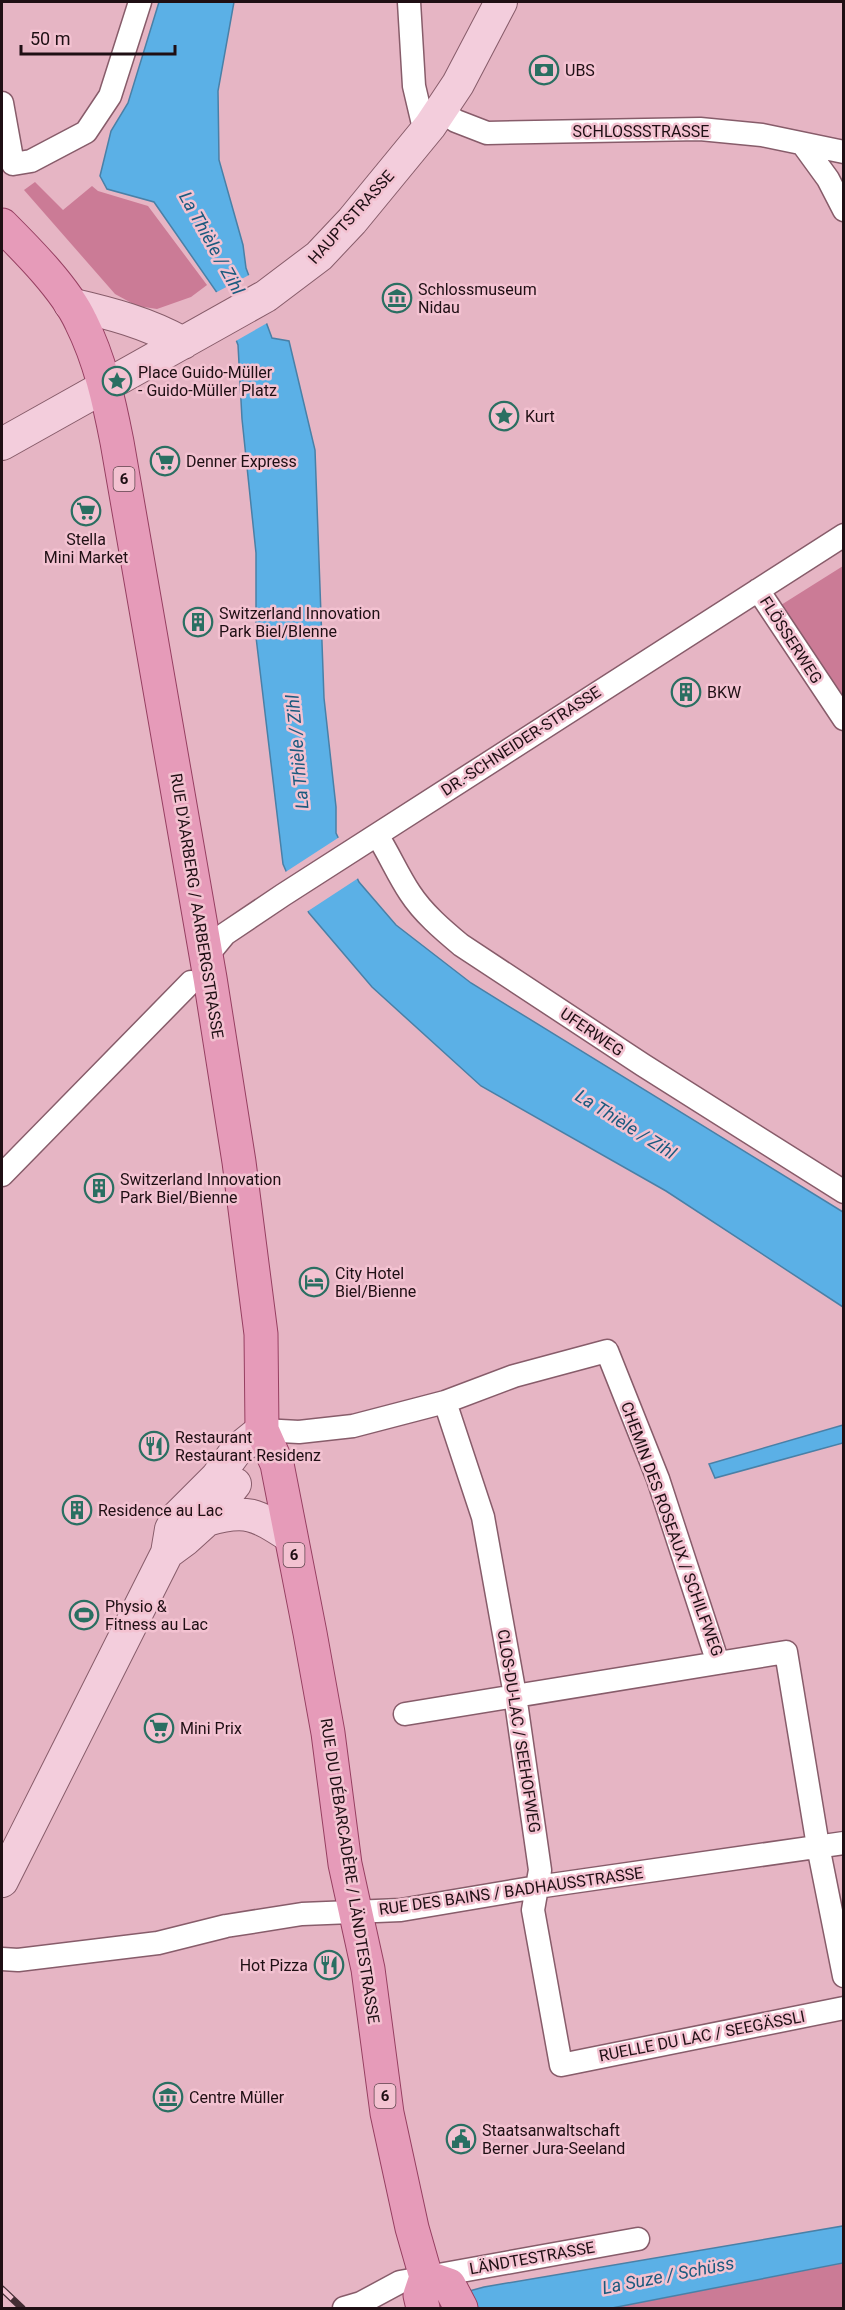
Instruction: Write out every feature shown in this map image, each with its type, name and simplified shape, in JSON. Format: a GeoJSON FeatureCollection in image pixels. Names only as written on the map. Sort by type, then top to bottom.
{"type":"FeatureCollection","features":[{"type":"Feature","properties":{"kind":"main road","name":"HAUPTSTRASSE"},"geometry":{"type":"LineString","coordinates":[[2,444],[266,296],[319,256],[352,221],[436,119],[475,53],[501,2]]}},
{"type":"Feature","properties":{"kind":"main road","name":"6"},"geometry":{"type":"LineString","coordinates":[[2,225],[29,252],[81,321],[105,385]]}},
{"type":"Feature","properties":{"kind":"main road"},"geometry":{"type":"LineString","coordinates":[[70,304],[106,312],[136,324],[157,328],[183,343]]}},
{"type":"Feature","properties":{"kind":"main road","name":"RUE D'AARBERG / AARBERGSTRASSE"},"geometry":{"type":"LineString","coordinates":[[105,385],[169,740],[199,969],[242,1184],[261,1334],[262,1430],[248,1471],[207,1520],[167,1552]]}},
{"type":"Feature","properties":{"kind":"main road","name":"RUE D'AARBERG / AARBERGSTRASSE"},"geometry":{"type":"LineString","coordinates":[[2,1881],[167,1552],[171,1529],[178,1516],[217,1477],[236,1451],[262,1430]]}},
{"type":"Feature","properties":{"kind":"main road","name":"RUE DU DÉBARCADÈRE / LÄNDTESTRASSE"},"geometry":{"type":"LineString","coordinates":[[262,1430],[277,1464],[328,1733],[345,1864],[368,1969],[387,2113],[412,2228],[437,2297]]}},
{"type":"Feature","properties":{"kind":"main road","name":"RUE D'AARBERG / AARBERGSTRASSE"},"geometry":{"type":"LineString","coordinates":[[207,1520],[231,1513],[246,1514],[267,1521],[291,1537]]}},
{"type":"Feature","properties":{"kind":"street"},"geometry":{"type":"LineString","coordinates":[[2,103],[13,164],[31,161],[86,132],[110,96],[140,2]]}},
{"type":"Feature","properties":{"kind":"street"},"geometry":{"type":"LineString","coordinates":[[409,2],[414,86],[422,120],[436,119]]}},
{"type":"Feature","properties":{"kind":"street","name":"SCHLOSSSTRASSE"},"geometry":{"type":"LineString","coordinates":[[436,119],[456,121],[487,134],[700,129],[762,135],[804,146],[843,152]]}},
{"type":"Feature","properties":{"kind":"street"},"geometry":{"type":"LineString","coordinates":[[804,146],[828,178],[843,210]]}},
{"type":"Feature","properties":{"kind":"street","name":"DR.-SCHNEIDER-STRASSE"},"geometry":{"type":"LineString","coordinates":[[2,1175],[199,969],[225,934],[843,535]]}},
{"type":"Feature","properties":{"kind":"street","name":"FLÖSSERWEG"},"geometry":{"type":"LineString","coordinates":[[759,590],[843,719]]}},
{"type":"Feature","properties":{"kind":"street","name":"UFERWEG"},"geometry":{"type":"LineString","coordinates":[[371,839],[392,859],[411,894],[442,929],[460,945],[843,1192]]}},
{"type":"Feature","properties":{"kind":"street","name":"CHEMIN DES ROSEAUX / SCHILFWEG"},"geometry":{"type":"LineString","coordinates":[[445,1402],[514,1376],[607,1350],[658,1479],[718,1663],[786,1652],[818,1846]]}},
{"type":"Feature","properties":{"kind":"street"},"geometry":{"type":"LineString","coordinates":[[262,1430],[299,1432],[353,1426],[445,1402]]}},
{"type":"Feature","properties":{"kind":"street","name":"CLOS-DU-LAC / SEEHOFWEG"},"geometry":{"type":"LineString","coordinates":[[445,1402],[483,1517],[515,1695],[540,1870],[533,1910],[561,2064]]}},
{"type":"Feature","properties":{"kind":"street"},"geometry":{"type":"LineString","coordinates":[[405,1714],[718,1663]]}},
{"type":"Feature","properties":{"kind":"street","name":"RUE DES BAINS / BADHAUSSTRASSE"},"geometry":{"type":"LineString","coordinates":[[2,1959],[18,1960],[144,1945],[211,1929],[302,1914],[401,1910],[537,1887],[843,1842]]}},
{"type":"Feature","properties":{"kind":"street"},"geometry":{"type":"LineString","coordinates":[[818,1846],[843,1976]]}},
{"type":"Feature","properties":{"kind":"street","name":"RUELLE DU LAC / SEEGÄSSLI"},"geometry":{"type":"LineString","coordinates":[[561,2064],[843,2008]]}},
{"type":"Feature","properties":{"kind":"street","name":"LÄNDTESTRASSE"},"geometry":{"type":"LineString","coordinates":[[344,2308],[361,2303],[400,2282],[437,2297],[638,2239]]}},
{"type":"Feature","properties":{"kind":"shaded area"},"geometry":{"type":"Polygon","coordinates":[[[35,182],[63,210],[92,186],[98,191],[148,206],[207,285],[191,297],[157,309],[137,306],[115,294],[24,190],[35,182]]]}},
{"type":"Feature","properties":{"kind":"shaded area"},"geometry":{"type":"Polygon","coordinates":[[[843,566],[843,704],[781,605],[843,566]]]}},
{"type":"Feature","properties":{"kind":"shaded area"},"geometry":{"type":"Polygon","coordinates":[[[843,2263],[843,2308],[612,2308],[843,2263]]]}},
{"type":"Feature","properties":{"kind":"water","name":"La Thièle / Zihl"},"geometry":{"type":"Polygon","coordinates":[[[159,2],[234,2],[218,91],[219,160],[243,245],[246,268],[272,338],[289,341],[315,450],[324,698],[336,807],[336,833],[359,882],[396,925],[471,983],[843,1212],[843,1307],[666,1191],[481,1086],[372,987],[309,913],[286,871],[283,864],[256,637],[256,553],[242,419],[238,345],[218,294],[154,202],[107,189],[100,176],[111,131],[128,103],[159,2]]]}},
{"type":"Feature","properties":{"kind":"water"},"geometry":{"type":"Polygon","coordinates":[[[843,1425],[843,1443],[715,1478],[709,1464],[843,1425]]]}},
{"type":"Feature","properties":{"kind":"water","name":"La Suze / Schüss"},"geometry":{"type":"Polygon","coordinates":[[[843,2226],[843,2263],[612,2308],[407,2308],[484,2287],[843,2226]]]}},
{"type":"Feature","properties":{"kind":"pier"},"geometry":{"type":"Polygon","coordinates":[[[251,274],[269,322],[234,342],[215,293],[251,274]]]}},
{"type":"Feature","properties":{"kind":"pier"},"geometry":{"type":"Polygon","coordinates":[[[341,836],[360,877],[305,913],[284,873],[341,836]]]}},
{"type":"Feature","properties":{"kind":"railway"},"geometry":{"type":"LineString","coordinates":[[2,2289],[22,2308]]}},
{"type":"Feature","properties":{"kind":"place","name":"UBS"},"geometry":{"type":"Point","coordinates":[544,70]}},
{"type":"Feature","properties":{"kind":"place","name":"Schlossmuseum Nidau"},"geometry":{"type":"Point","coordinates":[397,298]}},
{"type":"Feature","properties":{"kind":"place","name":"Place Guido-Müller - Guido-Müller Platz"},"geometry":{"type":"Point","coordinates":[117,381]}},
{"type":"Feature","properties":{"kind":"place","name":"Kurt"},"geometry":{"type":"Point","coordinates":[504,416]}},
{"type":"Feature","properties":{"kind":"place","name":"Denner Express"},"geometry":{"type":"Point","coordinates":[165,461]}},
{"type":"Feature","properties":{"kind":"place","name":"Stella Mini Market"},"geometry":{"type":"Point","coordinates":[86,511]}},
{"type":"Feature","properties":{"kind":"place","name":"Switzerland Innovation Park Biel/BIenne"},"geometry":{"type":"Point","coordinates":[198,622]}},
{"type":"Feature","properties":{"kind":"place","name":"BKW"},"geometry":{"type":"Point","coordinates":[686,692]}},
{"type":"Feature","properties":{"kind":"place","name":"Switzerland Innovation Park Biel/Bienne"},"geometry":{"type":"Point","coordinates":[99,1188]}},
{"type":"Feature","properties":{"kind":"place","name":"City Hotel Biel/Bienne"},"geometry":{"type":"Point","coordinates":[314,1282]}},
{"type":"Feature","properties":{"kind":"place","name":"Restaurant Restaurant Residenz"},"geometry":{"type":"Point","coordinates":[154,1446]}},
{"type":"Feature","properties":{"kind":"place","name":"Residence au Lac"},"geometry":{"type":"Point","coordinates":[77,1510]}},
{"type":"Feature","properties":{"kind":"place","name":"Physio & Fitness au Lac"},"geometry":{"type":"Point","coordinates":[84,1615]}},
{"type":"Feature","properties":{"kind":"place","name":"Mini Prix"},"geometry":{"type":"Point","coordinates":[159,1728]}},
{"type":"Feature","properties":{"kind":"place","name":"Hot Pizza"},"geometry":{"type":"Point","coordinates":[329,1965]}},
{"type":"Feature","properties":{"kind":"place","name":"Centre Müller"},"geometry":{"type":"Point","coordinates":[168,2097]}},
{"type":"Feature","properties":{"kind":"place","name":"Staatsanwaltschaft Berner Jura-Seeland"},"geometry":{"type":"Point","coordinates":[461,2139]}}]}
